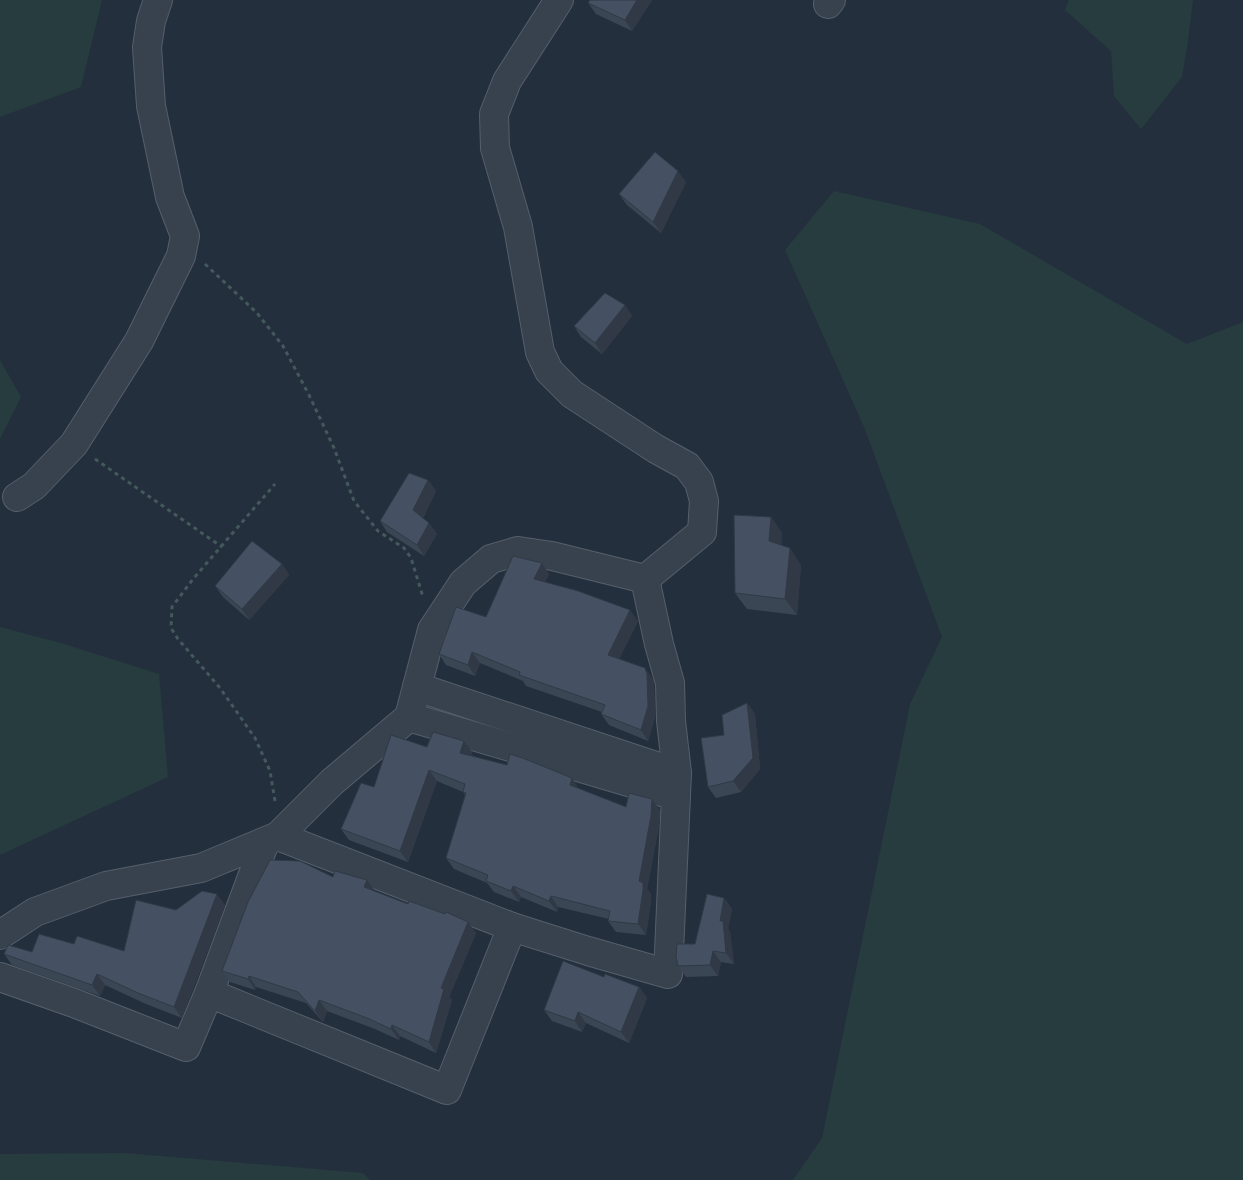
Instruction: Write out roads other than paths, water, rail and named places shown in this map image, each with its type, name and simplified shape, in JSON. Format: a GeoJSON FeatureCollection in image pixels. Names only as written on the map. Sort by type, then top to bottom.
{"type":"FeatureCollection","features":[{"type":"Feature","properties":{"kind":"street"},"geometry":{"type":"LineString","coordinates":[[17,498],[34,486],[74,444],[139,341],[181,256],[185,236],[170,197],[151,106],[147,47],[151,20],[158,0]]}},
{"type":"Feature","properties":{"kind":"street"},"geometry":{"type":"LineString","coordinates":[[559,0],[507,81],[494,114],[495,148],[518,227],[540,352],[549,372],[572,394],[656,449],[687,466],[699,482],[704,501],[702,532],[645,579]]}},
{"type":"Feature","properties":{"kind":"street"},"geometry":{"type":"LineString","coordinates":[[0,936],[35,912],[106,886],[201,868],[276,836],[332,782],[409,717],[432,630],[463,584],[491,559],[518,551],[552,556],[645,579]]}},
{"type":"Feature","properties":{"kind":"street"},"geometry":{"type":"LineString","coordinates":[[276,836],[512,927],[588,952],[668,974],[676,784],[670,683],[645,579]]}},
{"type":"Feature","properties":{"kind":"street"},"geometry":{"type":"LineString","coordinates":[[417,687],[676,784]]}},
{"type":"Feature","properties":{"kind":"street"},"geometry":{"type":"LineString","coordinates":[[409,717],[676,784]]}},
{"type":"Feature","properties":{"kind":"street"},"geometry":{"type":"LineString","coordinates":[[0,977],[74,1003],[186,1047],[276,836]]}},
{"type":"Feature","properties":{"kind":"street"},"geometry":{"type":"LineString","coordinates":[[209,993],[447,1090],[512,927]]}}]}
